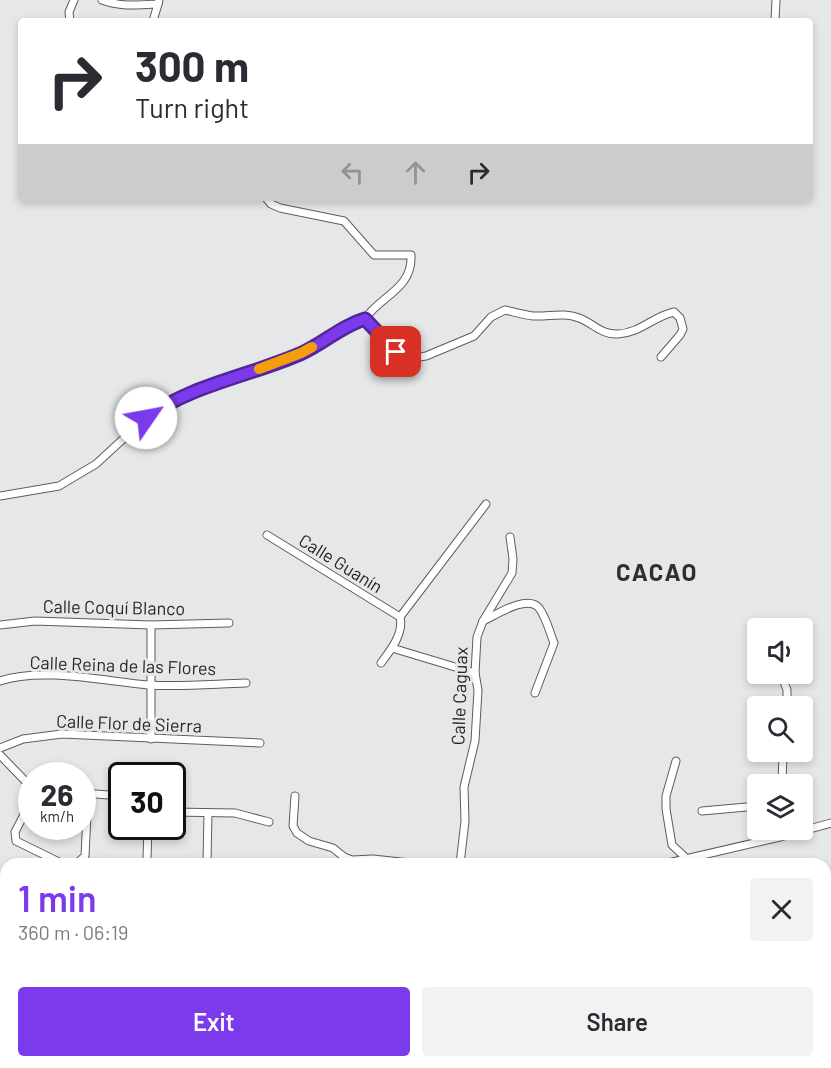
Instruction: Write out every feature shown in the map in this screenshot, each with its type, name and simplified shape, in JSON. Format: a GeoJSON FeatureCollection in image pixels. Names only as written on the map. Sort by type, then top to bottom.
{"type":"FeatureCollection","features":[{"type":"Feature","properties":{"kind":"street"},"geometry":{"type":"LineString","coordinates":[[70,18],[69,12],[74,0]]}},
{"type":"Feature","properties":{"kind":"street"},"geometry":{"type":"LineString","coordinates":[[102,0],[123,5],[158,2],[154,18]]}},
{"type":"Feature","properties":{"kind":"street"},"geometry":{"type":"LineString","coordinates":[[775,18],[776,0]]}},
{"type":"Feature","properties":{"kind":"street"},"geometry":{"type":"LineString","coordinates":[[0,496],[59,486],[96,464],[146,418],[167,403],[301,353],[351,323],[365,319],[372,309],[397,291],[412,265],[411,255],[374,255],[344,220],[280,208],[268,201]]}},
{"type":"Feature","properties":{"kind":"street"},"geometry":{"type":"LineString","coordinates":[[365,319],[396,352],[413,358],[426,356],[474,336],[491,317],[505,310],[533,316],[563,314],[582,318],[603,332],[618,334],[636,330],[651,324],[664,314],[674,312],[680,318],[683,328],[680,335],[661,357]]}},
{"type":"Feature","properties":{"kind":"street"},"geometry":{"type":"LineString","coordinates":[[381,663],[392,648],[402,625],[400,617],[486,504]]}},
{"type":"Feature","properties":{"kind":"street","name":"Calle Guanín"},"geometry":{"type":"LineString","coordinates":[[267,535],[400,617]]}},
{"type":"Feature","properties":{"kind":"street","name":"Calle Caguax"},"geometry":{"type":"LineString","coordinates":[[461,858],[465,821],[464,787],[475,741],[478,690],[475,673],[477,637],[483,621],[512,573],[510,537]]}},
{"type":"Feature","properties":{"kind":"street"},"geometry":{"type":"LineString","coordinates":[[483,621],[522,603],[533,603],[540,609],[554,643],[534,693]]}},
{"type":"Feature","properties":{"kind":"street","name":"Calle Coquí Blanco"},"geometry":{"type":"LineString","coordinates":[[0,625],[34,621],[151,626],[228,623]]}},
{"type":"Feature","properties":{"kind":"street"},"geometry":{"type":"LineString","coordinates":[[151,626],[151,738]]}},
{"type":"Feature","properties":{"kind":"street"},"geometry":{"type":"LineString","coordinates":[[392,648],[475,673]]}},
{"type":"Feature","properties":{"kind":"street","name":"Calle Reina de las Flores"},"geometry":{"type":"LineString","coordinates":[[0,681],[44,675],[150,685],[246,683]]}},
{"type":"Feature","properties":{"kind":"street","name":"Calle Flor de Sierra"},"geometry":{"type":"LineString","coordinates":[[0,748],[23,739],[62,734],[260,743]]}},
{"type":"Feature","properties":{"kind":"street"},"geometry":{"type":"LineString","coordinates":[[0,756],[18,774]]}},
{"type":"Feature","properties":{"kind":"street"},"geometry":{"type":"LineString","coordinates":[[676,761],[666,796],[672,845],[686,858],[754,840]]}},
{"type":"Feature","properties":{"kind":"street"},"geometry":{"type":"LineString","coordinates":[[295,796],[293,826],[297,833],[309,841],[333,848],[347,858]]}},
{"type":"Feature","properties":{"kind":"street"},"geometry":{"type":"LineString","coordinates":[[702,811],[747,807]]}},
{"type":"Feature","properties":{"kind":"street"},"geometry":{"type":"LineString","coordinates":[[186,812],[235,813],[269,822]]}},
{"type":"Feature","properties":{"kind":"street"},"geometry":{"type":"LineString","coordinates":[[207,858],[208,813]]}},
{"type":"Feature","properties":{"kind":"street"},"geometry":{"type":"LineString","coordinates":[[813,827],[831,823]]}},
{"type":"Feature","properties":{"kind":"street"},"geometry":{"type":"LineString","coordinates":[[18,826],[15,832],[16,841],[51,858]]}},
{"type":"Feature","properties":{"kind":"street"},"geometry":{"type":"LineString","coordinates":[[83,858],[85,856],[85,840]]}},
{"type":"Feature","properties":{"kind":"street"},"geometry":{"type":"LineString","coordinates":[[147,858],[148,840]]}},
{"type":"Feature","properties":{"kind":"slow traffic"},"geometry":{"type":"LineString","coordinates":[[259,369],[312,347]]}},
{"type":"Feature","properties":{"kind":"district","name":"CACAO"},"geometry":{"type":"Point","coordinates":[657,571]}},
{"type":"Feature","properties":{"kind":"route"},"geometry":{"type":"LineString","coordinates":[[146,418],[167,403],[301,353],[351,323],[365,319],[396,352]]}}]}
